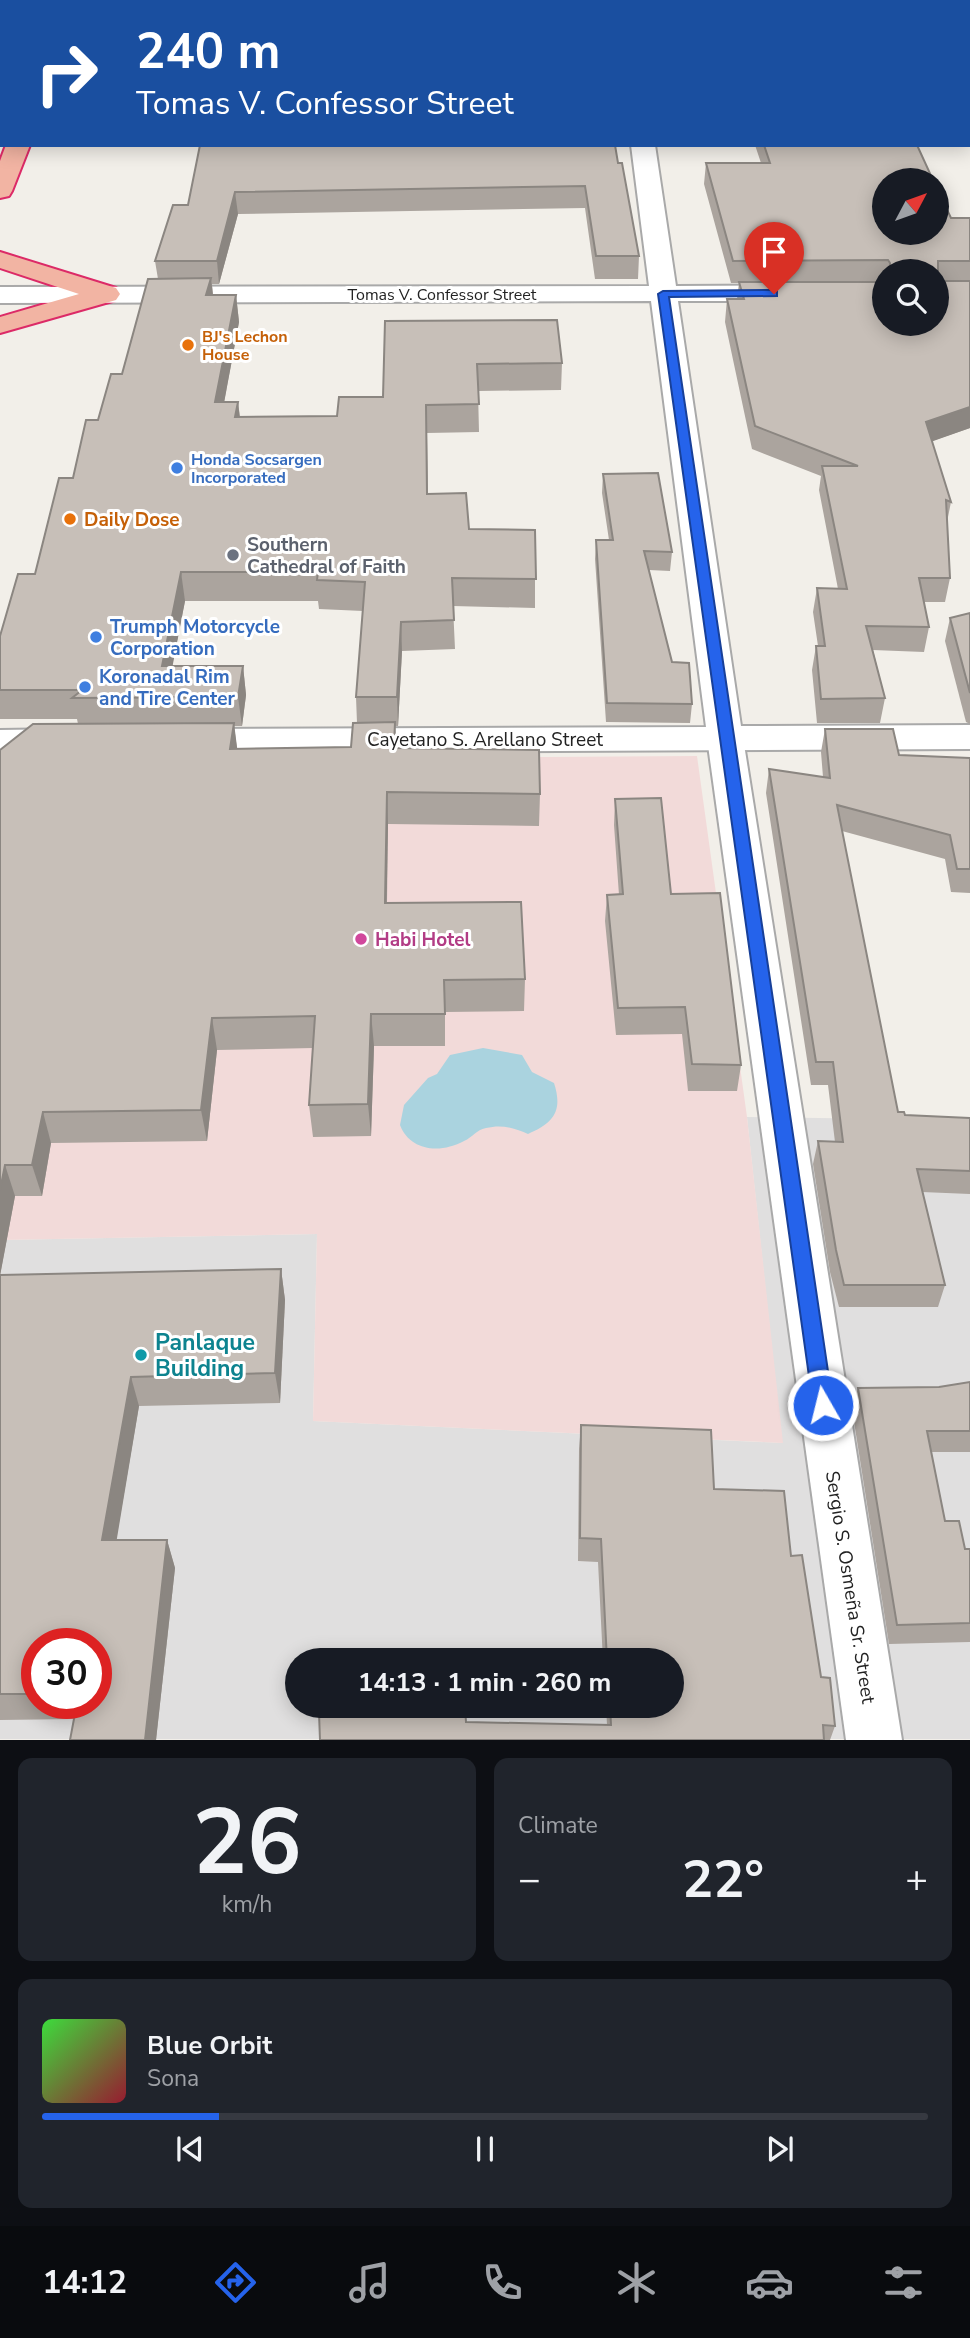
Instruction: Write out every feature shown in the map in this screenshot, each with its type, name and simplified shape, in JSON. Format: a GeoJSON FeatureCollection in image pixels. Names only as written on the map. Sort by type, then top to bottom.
{"type":"FeatureCollection","features":[{"type":"Feature","properties":{"kind":"highway"},"geometry":{"type":"LineString","coordinates":[[0,191],[17,147]]}},
{"type":"Feature","properties":{"kind":"highway"},"geometry":{"type":"LineString","coordinates":[[0,260],[107,294]]}},
{"type":"Feature","properties":{"kind":"highway"},"geometry":{"type":"LineString","coordinates":[[0,325],[107,294]]}},
{"type":"Feature","properties":{"kind":"street","name":"Sergio S. Osmeña Sr. Street"},"geometry":{"type":"LineString","coordinates":[[643,147],[725,738],[874,1740]]}},
{"type":"Feature","properties":{"kind":"street","name":"Tomas V. Confessor Street"},"geometry":{"type":"LineString","coordinates":[[0,295],[872,293]]}},
{"type":"Feature","properties":{"kind":"street","name":"Cayetano S. Arellano Street"},"geometry":{"type":"LineString","coordinates":[[150,741],[970,737]]}},
{"type":"Feature","properties":{"kind":"street"},"geometry":{"type":"LineString","coordinates":[[0,742],[96,741]]}},
{"type":"Feature","properties":{"kind":"shaded area","name":"Habi Hotel"},"geometry":{"type":"Polygon","coordinates":[[[697,756],[747,1117],[783,1443],[313,1421],[317,1234],[0,1240],[0,761],[697,756]]]}},
{"type":"Feature","properties":{"kind":"shaded area"},"geometry":{"type":"Polygon","coordinates":[[[747,1117],[970,1120],[970,1739],[0,1739],[0,1240],[317,1234],[313,1421],[782,1443],[747,1117]]]}},
{"type":"Feature","properties":{"kind":"water"},"geometry":{"type":"Polygon","coordinates":[[[483,1048],[522,1055],[532,1072],[554,1083],[557,1109],[554,1115],[544,1125],[528,1134],[497,1126],[480,1130],[455,1145],[436,1149],[418,1145],[411,1140],[400,1125],[404,1105],[428,1078],[437,1074],[450,1055],[483,1048]]]}},
{"type":"Feature","properties":{"kind":"building"},"geometry":{"type":"Polygon","coordinates":[[[200,147],[615,147],[618,163],[622,163],[639,256],[596,256],[585,186],[235,192],[217,261],[155,261],[173,205],[188,205],[200,147]]]}},
{"type":"Feature","properties":{"kind":"building"},"geometry":{"type":"Polygon","coordinates":[[[765,147],[918,147],[928,168],[872,168],[872,245],[949,245],[949,214],[951,218],[970,218],[970,261],[733,261],[706,163],[770,163],[765,147]]]}},
{"type":"Feature","properties":{"kind":"building"},"geometry":{"type":"Polygon","coordinates":[[[211,278],[206,295],[236,295],[215,402],[238,402],[235,417],[337,416],[339,397],[383,397],[385,321],[557,320],[562,363],[477,364],[479,404],[426,405],[427,494],[466,493],[469,529],[535,530],[536,579],[452,578],[454,620],[401,622],[397,697],[356,697],[365,582],[317,580],[318,572],[181,572],[162,666],[243,666],[238,697],[72,698],[82,690],[0,690],[0,636],[18,574],[35,574],[59,478],[73,478],[86,420],[98,420],[111,374],[122,374],[148,279],[211,278]]]}},
{"type":"Feature","properties":{"kind":"building"},"geometry":{"type":"Polygon","coordinates":[[[949,281],[970,281],[970,407],[926,422],[951,502],[946,500],[950,578],[919,578],[929,627],[866,626],[885,698],[821,699],[816,646],[825,646],[817,588],[847,589],[822,466],[858,466],[755,426],[727,299],[744,299],[739,282],[872,282],[872,336],[949,336],[949,281]]]}},
{"type":"Feature","properties":{"kind":"building"},"geometry":{"type":"Polygon","coordinates":[[[658,473],[672,552],[644,551],[672,662],[689,663],[692,704],[607,703],[596,540],[613,540],[603,474],[658,473]]]}},
{"type":"Feature","properties":{"kind":"building"},"geometry":{"type":"Polygon","coordinates":[[[970,613],[970,693],[950,618],[970,613]]]}},
{"type":"Feature","properties":{"kind":"building"},"geometry":{"type":"Polygon","coordinates":[[[395,722],[394,748],[539,750],[540,794],[387,792],[385,903],[521,902],[525,979],[444,980],[445,1014],[371,1014],[368,1104],[309,1105],[315,1016],[212,1018],[201,1110],[43,1112],[32,1165],[5,1165],[0,1190],[0,750],[33,724],[234,723],[230,749],[351,747],[353,723],[395,722]]]}},
{"type":"Feature","properties":{"kind":"building"},"geometry":{"type":"Polygon","coordinates":[[[825,729],[893,729],[899,755],[970,758],[970,869],[957,869],[950,835],[837,805],[898,1112],[904,1112],[905,1115],[970,1118],[970,1171],[917,1169],[945,1285],[844,1285],[836,1250],[818,1141],[843,1142],[833,1062],[816,1062],[769,769],[830,778],[825,729]]]}},
{"type":"Feature","properties":{"kind":"building"},"geometry":{"type":"Polygon","coordinates":[[[661,798],[671,894],[720,893],[741,1065],[692,1064],[685,1007],[618,1008],[607,895],[623,894],[615,799],[661,798]]]}},
{"type":"Feature","properties":{"kind":"building"},"geometry":{"type":"Polygon","coordinates":[[[281,1269],[275,1373],[131,1377],[102,1540],[167,1540],[145,1740],[70,1740],[74,1719],[112,1719],[112,1628],[21,1628],[21,1694],[0,1694],[0,1275],[281,1269]]]}},
{"type":"Feature","properties":{"kind":"building"},"geometry":{"type":"Polygon","coordinates":[[[970,1382],[970,1431],[927,1431],[945,1521],[959,1521],[965,1549],[970,1549],[970,1623],[897,1625],[858,1388],[939,1387],[970,1382]]]}},
{"type":"Feature","properties":{"kind":"building"},"geometry":{"type":"Polygon","coordinates":[[[581,1425],[711,1430],[714,1489],[784,1491],[791,1556],[802,1555],[821,1677],[830,1678],[835,1726],[823,1725],[824,1740],[320,1740],[319,1718],[466,1718],[466,1722],[611,1725],[611,1718],[684,1718],[684,1648],[606,1648],[601,1539],[580,1538],[581,1425]]]}},
{"type":"Feature","properties":{"kind":"place","name":"BJ's Lechon House"},"geometry":{"type":"Point","coordinates":[188,345]}},
{"type":"Feature","properties":{"kind":"place","name":"Honda Socsargen Incorporated"},"geometry":{"type":"Point","coordinates":[177,468]}},
{"type":"Feature","properties":{"kind":"place","name":"Daily Dose"},"geometry":{"type":"Point","coordinates":[70,519]}},
{"type":"Feature","properties":{"kind":"place","name":"Southern Cathedral of Faith"},"geometry":{"type":"Point","coordinates":[233,555]}},
{"type":"Feature","properties":{"kind":"place","name":"Trumph Motorcycle Corporation"},"geometry":{"type":"Point","coordinates":[96,637]}},
{"type":"Feature","properties":{"kind":"place","name":"Koronadal Rim and Tire Center"},"geometry":{"type":"Point","coordinates":[85,687]}},
{"type":"Feature","properties":{"kind":"place","name":"Habi Hotel"},"geometry":{"type":"Point","coordinates":[361,939]}},
{"type":"Feature","properties":{"kind":"place","name":"Panlaque Building"},"geometry":{"type":"Point","coordinates":[141,1355]}},
{"type":"Feature","properties":{"kind":"route"},"geometry":{"type":"LineString","coordinates":[[774,294],[663,294],[823,1405]]}}]}
